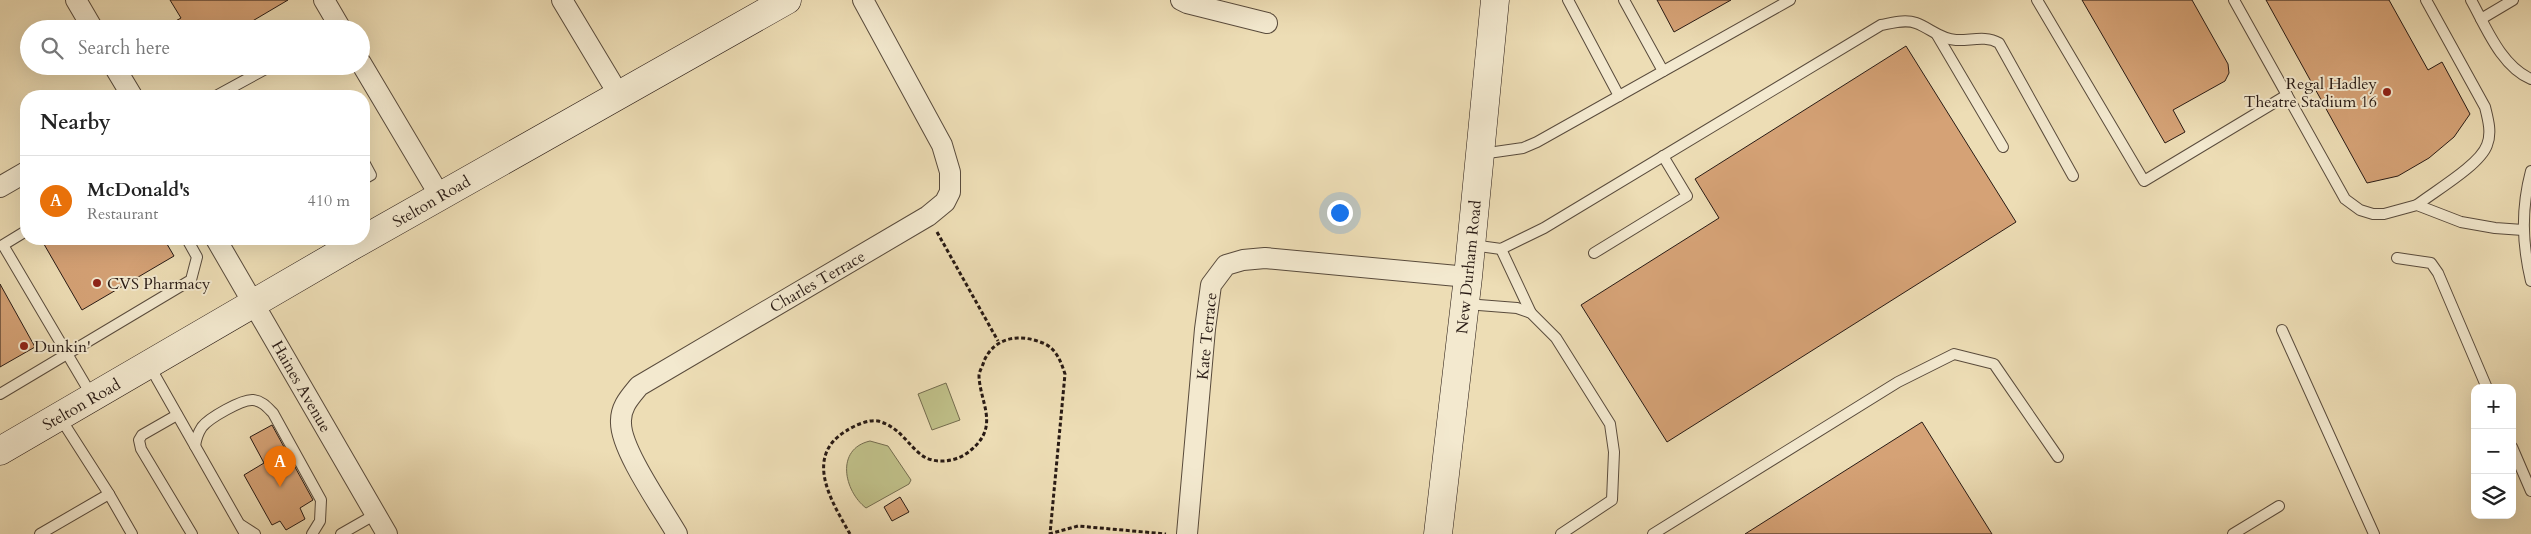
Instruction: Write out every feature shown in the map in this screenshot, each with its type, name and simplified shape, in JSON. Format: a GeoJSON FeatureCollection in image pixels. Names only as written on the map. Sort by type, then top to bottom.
{"type":"FeatureCollection","features":[{"type":"Feature","properties":{"kind":"main road","name":"Stelton Road"},"geometry":{"type":"LineString","coordinates":[[370,232],[440,196],[786,0]]}},
{"type":"Feature","properties":{"kind":"main road","name":"New Durham Road"},"geometry":{"type":"LineString","coordinates":[[1438,534],[1471,245],[1495,0]]}},
{"type":"Feature","properties":{"kind":"main road","name":"Stelton Road"},"geometry":{"type":"LineString","coordinates":[[0,451],[254,303],[346,245]]}},
{"type":"Feature","properties":{"kind":"street"},"geometry":{"type":"LineString","coordinates":[[77,0],[88,20]]}},
{"type":"Feature","properties":{"kind":"street"},"geometry":{"type":"LineString","coordinates":[[324,0],[336,20]]}},
{"type":"Feature","properties":{"kind":"street"},"geometry":{"type":"LineString","coordinates":[[562,0],[619,95]]}},
{"type":"Feature","properties":{"kind":"street","name":"Charles Terrace"},"geometry":{"type":"LineString","coordinates":[[677,534],[627,446],[621,423],[625,403],[639,386],[928,216],[945,202],[950,192],[950,172],[942,145],[863,0]]}},
{"type":"Feature","properties":{"kind":"street"},"geometry":{"type":"LineString","coordinates":[[1181,0],[1187,4],[1267,24]]}},
{"type":"Feature","properties":{"kind":"street"},"geometry":{"type":"LineString","coordinates":[[119,75],[128,90]]}},
{"type":"Feature","properties":{"kind":"street"},"geometry":{"type":"LineString","coordinates":[[368,75],[440,196]]}},
{"type":"Feature","properties":{"kind":"street"},"geometry":{"type":"LineString","coordinates":[[0,187],[20,175]]}},
{"type":"Feature","properties":{"kind":"street","name":"Haines Avenue"},"geometry":{"type":"LineString","coordinates":[[220,245],[387,534]]}},
{"type":"Feature","properties":{"kind":"street","name":"Kate Terrace"},"geometry":{"type":"LineString","coordinates":[[1187,534],[1212,285],[1226,265],[1243,260],[1265,258],[1466,290]]}},
{"type":"Feature","properties":{"kind":"lane"},"geometry":{"type":"LineString","coordinates":[[1568,0],[1619,96]]}},
{"type":"Feature","properties":{"kind":"lane"},"geometry":{"type":"LineString","coordinates":[[1624,0],[1663,71]]}},
{"type":"Feature","properties":{"kind":"lane"},"geometry":{"type":"LineString","coordinates":[[1480,154],[1523,148],[1790,0]]}},
{"type":"Feature","properties":{"kind":"lane"},"geometry":{"type":"LineString","coordinates":[[2037,0],[2144,181],[2287,95]]}},
{"type":"Feature","properties":{"kind":"lane"},"geometry":{"type":"LineString","coordinates":[[2234,0],[2345,199],[2360,210],[2373,214],[2384,214],[2417,204],[2476,161],[2487,146],[2490,125],[2485,108],[2426,0]]}},
{"type":"Feature","properties":{"kind":"lane"},"geometry":{"type":"LineString","coordinates":[[2471,0],[2481,19],[2514,69],[2531,79]]}},
{"type":"Feature","properties":{"kind":"lane"},"geometry":{"type":"LineString","coordinates":[[2481,19],[2513,0]]}},
{"type":"Feature","properties":{"kind":"lane"},"geometry":{"type":"LineString","coordinates":[[1471,245],[1501,248],[1544,228],[1881,25],[1898,21],[1916,23],[1937,36],[1955,40],[1986,39],[1998,43],[2073,176]]}},
{"type":"Feature","properties":{"kind":"lane"},"geometry":{"type":"LineString","coordinates":[[1937,36],[2003,147]]}},
{"type":"Feature","properties":{"kind":"lane"},"geometry":{"type":"LineString","coordinates":[[227,90],[254,75]]}},
{"type":"Feature","properties":{"kind":"lane"},"geometry":{"type":"LineString","coordinates":[[1594,253],[1687,196],[1663,156]]}},
{"type":"Feature","properties":{"kind":"lane"},"geometry":{"type":"LineString","coordinates":[[2531,171],[2524,197],[2523,230],[2526,259],[2531,281]]}},
{"type":"Feature","properties":{"kind":"lane"},"geometry":{"type":"LineString","coordinates":[[2417,204],[2460,222],[2495,228],[2523,230]]}},
{"type":"Feature","properties":{"kind":"lane"},"geometry":{"type":"LineString","coordinates":[[20,235],[3,245],[92,397]]}},
{"type":"Feature","properties":{"kind":"lane"},"geometry":{"type":"LineString","coordinates":[[0,394],[191,280],[197,257],[190,245]]}},
{"type":"Feature","properties":{"kind":"lane"},"geometry":{"type":"LineString","coordinates":[[1501,248],[1531,313],[1556,338],[1610,424],[1613,438],[1615,470],[1612,500],[1561,534]]}},
{"type":"Feature","properties":{"kind":"lane"},"geometry":{"type":"LineString","coordinates":[[2397,258],[2431,262],[2438,273],[2485,384]]}},
{"type":"Feature","properties":{"kind":"lane"},"geometry":{"type":"LineString","coordinates":[[1466,290],[1531,313]]}},
{"type":"Feature","properties":{"kind":"lane"},"geometry":{"type":"LineString","coordinates":[[2282,330],[2374,534]]}},
{"type":"Feature","properties":{"kind":"lane"},"geometry":{"type":"LineString","coordinates":[[1653,534],[1898,382],[1954,354],[1994,364],[2058,457]]}},
{"type":"Feature","properties":{"kind":"lane"},"geometry":{"type":"LineString","coordinates":[[149,364],[245,534]]}},
{"type":"Feature","properties":{"kind":"lane"},"geometry":{"type":"LineString","coordinates":[[195,446],[199,432],[209,421],[243,401],[253,400],[263,403],[273,412],[321,500],[320,521],[312,534]]}},
{"type":"Feature","properties":{"kind":"lane"},"geometry":{"type":"LineString","coordinates":[[178,415],[142,435],[139,440],[141,449],[192,534]]}},
{"type":"Feature","properties":{"kind":"lane"},"geometry":{"type":"LineString","coordinates":[[59,416],[132,534]]}},
{"type":"Feature","properties":{"kind":"lane"},"geometry":{"type":"LineString","coordinates":[[2516,456],[2531,491]]}},
{"type":"Feature","properties":{"kind":"lane"},"geometry":{"type":"LineString","coordinates":[[40,534],[109,494]]}},
{"type":"Feature","properties":{"kind":"lane"},"geometry":{"type":"LineString","coordinates":[[2233,534],[2279,506]]}},
{"type":"Feature","properties":{"kind":"lane"},"geometry":{"type":"LineString","coordinates":[[341,534],[376,514]]}},
{"type":"Feature","properties":{"kind":"lane"},"geometry":{"type":"LineString","coordinates":[[240,524],[255,534]]}},
{"type":"Feature","properties":{"kind":"path"},"geometry":{"type":"LineString","coordinates":[[928,216],[998,341]]}},
{"type":"Feature","properties":{"kind":"path"},"geometry":{"type":"LineString","coordinates":[[850,534],[824,482],[823,466],[834,438],[853,426],[876,420],[896,430],[908,439],[919,454],[934,461],[950,461],[971,450],[984,433],[987,410],[979,374],[988,352],[998,341],[1011,339],[1037,340],[1051,347],[1060,359],[1065,374],[1050,534],[1078,526],[1166,534]]}},
{"type":"Feature","properties":{"kind":"green space"},"geometry":{"type":"Polygon","coordinates":[[[946,383],[960,420],[932,430],[918,394],[946,383]]]}},
{"type":"Feature","properties":{"kind":"green space"},"geometry":{"type":"Polygon","coordinates":[[[870,441],[888,446],[911,480],[909,484],[866,508],[858,501],[852,491],[847,471],[848,461],[852,452],[859,445],[870,441]]]}},
{"type":"Feature","properties":{"kind":"building"},"geometry":{"type":"Polygon","coordinates":[[[170,0],[288,0],[254,20],[177,20],[181,18],[170,0]]]}},
{"type":"Feature","properties":{"kind":"building"},"geometry":{"type":"Polygon","coordinates":[[[1657,0],[1731,0],[1674,32],[1657,0]]]}},
{"type":"Feature","properties":{"kind":"building"},"geometry":{"type":"Polygon","coordinates":[[[2082,0],[2192,0],[2228,64],[2229,73],[2225,81],[2173,110],[2185,132],[2165,143],[2082,0]]]}},
{"type":"Feature","properties":{"kind":"building","name":"Regal Hadley Theatre Stadium 16"},"geometry":{"type":"Polygon","coordinates":[[[2266,0],[2389,0],[2428,70],[2442,62],[2470,114],[2454,137],[2429,158],[2398,176],[2367,183],[2266,0]]]}},
{"type":"Feature","properties":{"kind":"building"},"geometry":{"type":"Polygon","coordinates":[[[1906,46],[2016,222],[1667,442],[1581,305],[1719,218],[1695,179],[1906,46]]]}},
{"type":"Feature","properties":{"kind":"building","name":"CVS Pharmacy"},"geometry":{"type":"Polygon","coordinates":[[[44,245],[168,245],[174,256],[82,310],[44,245]]]}},
{"type":"Feature","properties":{"kind":"building"},"geometry":{"type":"Polygon","coordinates":[[[0,284],[35,347],[0,367],[0,284]]]}},
{"type":"Feature","properties":{"kind":"building"},"geometry":{"type":"Polygon","coordinates":[[[1922,422],[1992,534],[1745,534],[1922,422]]]}},
{"type":"Feature","properties":{"kind":"building"},"geometry":{"type":"Polygon","coordinates":[[[272,425],[313,500],[300,508],[305,519],[286,530],[280,521],[272,525],[244,475],[264,463],[250,437],[272,425]]]}},
{"type":"Feature","properties":{"kind":"building"},"geometry":{"type":"Polygon","coordinates":[[[900,497],[909,512],[892,521],[884,507],[900,497]]]}},
{"type":"Feature","properties":{"kind":"place","name":"Regal Hadley Theatre Stadium 16"},"geometry":{"type":"Point","coordinates":[2387,92]}},
{"type":"Feature","properties":{"kind":"place","name":"CVS Pharmacy"},"geometry":{"type":"Point","coordinates":[97,283]}},
{"type":"Feature","properties":{"kind":"place","name":"Dunkin'"},"geometry":{"type":"Point","coordinates":[24,346]}},
{"type":"Feature","properties":{"kind":"place","name":"McDonald's"},"geometry":{"type":"Point","coordinates":[280,487]}}]}
